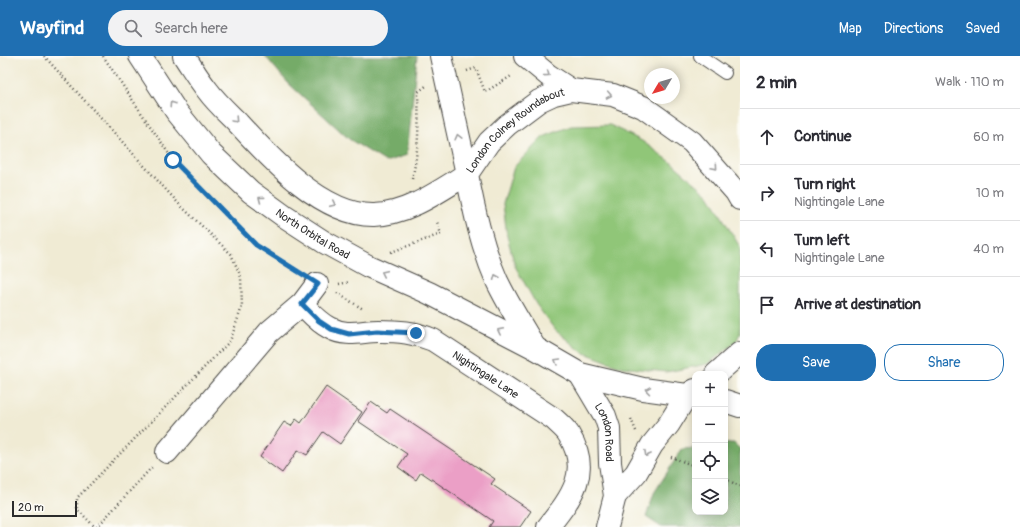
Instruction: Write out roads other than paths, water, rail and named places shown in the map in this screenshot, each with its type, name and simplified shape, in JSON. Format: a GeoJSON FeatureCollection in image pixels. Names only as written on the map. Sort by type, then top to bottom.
{"type":"FeatureCollection","features":[{"type":"Feature","properties":{"kind":"main road","name":"North Orbital Road"},"geometry":{"type":"LineString","coordinates":[[140,56],[176,110],[211,154],[251,192],[324,242],[535,348]]}},
{"type":"Feature","properties":{"kind":"main road"},"geometry":{"type":"LineString","coordinates":[[184,56],[208,92],[260,147],[302,184],[325,200],[351,212],[373,215],[392,213],[418,202],[467,174],[441,56]]}},
{"type":"Feature","properties":{"kind":"main road"},"geometry":{"type":"LineString","coordinates":[[525,56],[571,90]]}},
{"type":"Feature","properties":{"kind":"main road","name":"London Colney Roundabout"},"geometry":{"type":"LineString","coordinates":[[535,348],[490,265],[477,223],[467,174],[489,142],[506,125],[539,101],[554,94],[571,90],[613,95],[643,107],[692,142],[736,192],[740,199]]}},
{"type":"Feature","properties":{"kind":"main road"},"geometry":{"type":"LineString","coordinates":[[167,452],[269,332],[302,304],[318,284]]}},
{"type":"Feature","properties":{"kind":"main road","name":"Nightingale Lane"},"geometry":{"type":"LineString","coordinates":[[302,304],[319,321],[331,329],[349,334],[377,331],[416,333],[433,340],[554,420],[569,434],[580,464],[578,480],[568,501],[548,527]]}},
{"type":"Feature","properties":{"kind":"main road"},"geometry":{"type":"LineString","coordinates":[[535,348],[580,374],[629,387],[691,393]]}},
{"type":"Feature","properties":{"kind":"main road"},"geometry":{"type":"LineString","coordinates":[[719,371],[740,353]]}},
{"type":"Feature","properties":{"kind":"main road","name":"London Road"},"geometry":{"type":"LineString","coordinates":[[580,374],[605,416],[609,428],[610,463],[615,496],[607,527]]}},
{"type":"Feature","properties":{"kind":"main road","name":"London Road"},"geometry":{"type":"LineString","coordinates":[[615,496],[636,473],[652,445],[691,393]]}},
{"type":"Feature","properties":{"kind":"main road"},"geometry":{"type":"LineString","coordinates":[[728,402],[740,406]]}},
{"type":"Feature","properties":{"kind":"lane"},"geometry":{"type":"LineString","coordinates":[[700,56],[725,73]]}}]}
